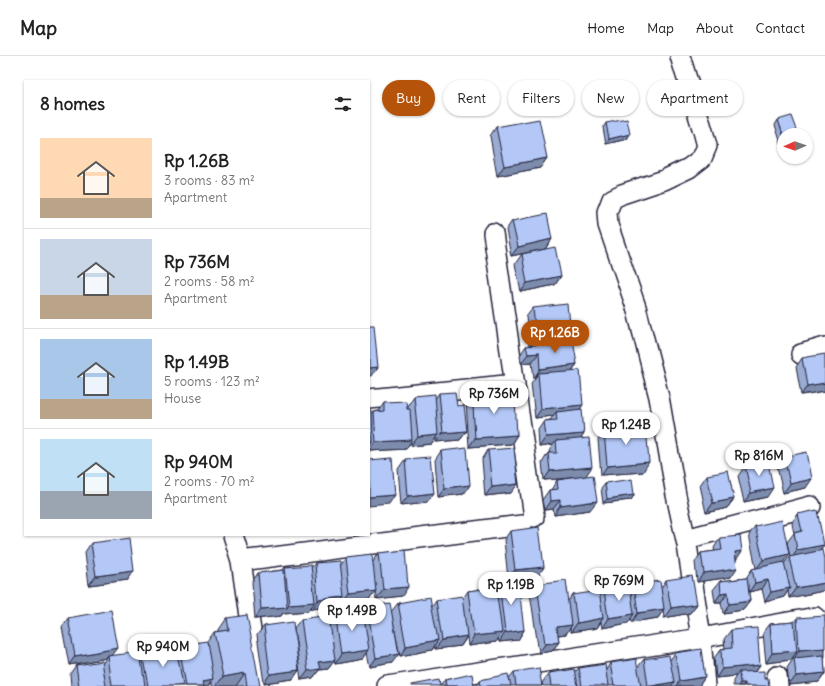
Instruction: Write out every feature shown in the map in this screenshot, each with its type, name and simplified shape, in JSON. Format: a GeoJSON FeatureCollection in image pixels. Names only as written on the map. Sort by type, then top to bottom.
{"type":"FeatureCollection","features":[{"type":"Feature","properties":{"kind":"street"},"geometry":{"type":"LineString","coordinates":[[680,56],[704,131],[707,146],[702,158],[689,168],[664,180],[622,194],[612,199],[607,212],[608,225],[636,306],[659,397],[676,495],[686,539],[701,638],[705,686]]}},
{"type":"Feature","properties":{"kind":"street"},"geometry":{"type":"LineString","coordinates":[[241,560],[528,521],[515,384],[493,233]]}},
{"type":"Feature","properties":{"kind":"street"},"geometry":{"type":"LineString","coordinates":[[801,354],[825,347]]}},
{"type":"Feature","properties":{"kind":"street"},"geometry":{"type":"LineString","coordinates":[[370,399],[515,384]]}},
{"type":"Feature","properties":{"kind":"street"},"geometry":{"type":"LineString","coordinates":[[686,539],[810,506]]}},
{"type":"Feature","properties":{"kind":"street"},"geometry":{"type":"LineString","coordinates":[[233,536],[241,560],[259,686]]}},
{"type":"Feature","properties":{"kind":"street"},"geometry":{"type":"LineString","coordinates":[[388,686],[701,638],[816,617]]}},
{"type":"Feature","properties":{"kind":"building"},"geometry":{"type":"Polygon","coordinates":[[[791,116],[795,128],[781,128],[778,120],[791,116]]]}},
{"type":"Feature","properties":{"kind":"building"},"geometry":{"type":"Polygon","coordinates":[[[539,119],[547,158],[504,166],[496,127],[539,119]]]}},
{"type":"Feature","properties":{"kind":"building"},"geometry":{"type":"Polygon","coordinates":[[[627,119],[630,134],[609,139],[606,123],[627,119]]]}},
{"type":"Feature","properties":{"kind":"building"},"geometry":{"type":"Polygon","coordinates":[[[547,214],[552,239],[518,247],[512,221],[547,214]]]}},
{"type":"Feature","properties":{"kind":"building"},"geometry":{"type":"Polygon","coordinates":[[[555,247],[561,276],[527,283],[522,254],[555,247]]]}},
{"type":"Feature","properties":{"kind":"building"},"geometry":{"type":"Polygon","coordinates":[[[567,304],[570,333],[536,337],[533,308],[567,304]]]}},
{"type":"Feature","properties":{"kind":"building"},"geometry":{"type":"Polygon","coordinates":[[[370,325],[374,325],[378,367],[370,368],[370,325]]]}},
{"type":"Feature","properties":{"kind":"building"},"geometry":{"type":"Polygon","coordinates":[[[573,340],[577,364],[540,369],[539,353],[528,354],[526,346],[573,340]]]}},
{"type":"Feature","properties":{"kind":"building"},"geometry":{"type":"Polygon","coordinates":[[[825,354],[825,383],[807,386],[802,358],[825,354]]]}},
{"type":"Feature","properties":{"kind":"building"},"geometry":{"type":"Polygon","coordinates":[[[580,370],[583,405],[541,409],[538,373],[580,370]]]}},
{"type":"Feature","properties":{"kind":"building"},"geometry":{"type":"Polygon","coordinates":[[[486,390],[486,396],[507,395],[508,400],[515,399],[517,435],[475,438],[472,391],[486,390]]]}},
{"type":"Feature","properties":{"kind":"building"},"geometry":{"type":"Polygon","coordinates":[[[455,392],[457,406],[464,405],[467,431],[443,433],[439,393],[455,392]]]}},
{"type":"Feature","properties":{"kind":"building"},"geometry":{"type":"Polygon","coordinates":[[[435,394],[438,435],[418,437],[414,396],[435,394]]]}},
{"type":"Feature","properties":{"kind":"building"},"geometry":{"type":"Polygon","coordinates":[[[406,401],[407,409],[410,409],[412,440],[376,442],[374,412],[384,411],[384,402],[406,401]]]}},
{"type":"Feature","properties":{"kind":"building"},"geometry":{"type":"Polygon","coordinates":[[[582,409],[584,434],[546,437],[544,421],[557,420],[556,412],[582,409]]]}},
{"type":"Feature","properties":{"kind":"building"},"geometry":{"type":"Polygon","coordinates":[[[370,411],[372,411],[373,442],[370,442],[370,411]]]}},
{"type":"Feature","properties":{"kind":"building"},"geometry":{"type":"Polygon","coordinates":[[[646,427],[649,462],[607,466],[604,431],[646,427]]]}},
{"type":"Feature","properties":{"kind":"building"},"geometry":{"type":"Polygon","coordinates":[[[589,438],[592,467],[550,471],[548,453],[557,453],[556,441],[589,438]]]}},
{"type":"Feature","properties":{"kind":"building"},"geometry":{"type":"Polygon","coordinates":[[[467,448],[470,485],[445,488],[441,451],[467,448]]]}},
{"type":"Feature","properties":{"kind":"building"},"geometry":{"type":"Polygon","coordinates":[[[514,448],[518,484],[492,487],[488,450],[514,448]]]}},
{"type":"Feature","properties":{"kind":"building"},"geometry":{"type":"Polygon","coordinates":[[[807,452],[812,479],[790,484],[784,457],[807,452]]]}},
{"type":"Feature","properties":{"kind":"building"},"geometry":{"type":"Polygon","coordinates":[[[430,457],[434,493],[408,496],[405,459],[430,457]]]}},
{"type":"Feature","properties":{"kind":"building"},"geometry":{"type":"Polygon","coordinates":[[[392,458],[395,495],[370,497],[370,460],[392,458]]]}},
{"type":"Feature","properties":{"kind":"building"},"geometry":{"type":"Polygon","coordinates":[[[768,462],[773,488],[751,493],[745,466],[768,462]]]}},
{"type":"Feature","properties":{"kind":"building"},"geometry":{"type":"Polygon","coordinates":[[[728,471],[734,499],[713,503],[707,475],[728,471]]]}},
{"type":"Feature","properties":{"kind":"building"},"geometry":{"type":"Polygon","coordinates":[[[593,475],[597,501],[560,506],[560,500],[550,501],[549,490],[558,489],[557,480],[593,475]]]}},
{"type":"Feature","properties":{"kind":"building"},"geometry":{"type":"Polygon","coordinates":[[[632,479],[634,495],[607,499],[605,483],[632,479]]]}},
{"type":"Feature","properties":{"kind":"building"},"geometry":{"type":"Polygon","coordinates":[[[817,510],[824,545],[797,550],[794,533],[802,531],[798,514],[817,510]]]}},
{"type":"Feature","properties":{"kind":"building"},"geometry":{"type":"Polygon","coordinates":[[[782,520],[789,554],[763,560],[755,526],[782,520]]]}},
{"type":"Feature","properties":{"kind":"building"},"geometry":{"type":"Polygon","coordinates":[[[539,527],[544,567],[515,570],[510,531],[539,527]]]}},
{"type":"Feature","properties":{"kind":"building"},"geometry":{"type":"Polygon","coordinates":[[[740,536],[742,551],[735,552],[737,568],[704,573],[701,553],[722,550],[720,538],[740,536]]]}},
{"type":"Feature","properties":{"kind":"building"},"geometry":{"type":"Polygon","coordinates":[[[130,538],[134,571],[96,576],[91,543],[130,538]]]}},
{"type":"Feature","properties":{"kind":"building"},"geometry":{"type":"Polygon","coordinates":[[[405,550],[408,587],[383,589],[379,553],[405,550]]]}},
{"type":"Feature","properties":{"kind":"building"},"geometry":{"type":"Polygon","coordinates":[[[823,550],[825,559],[825,583],[796,588],[789,557],[823,550]]]}},
{"type":"Feature","properties":{"kind":"building"},"geometry":{"type":"Polygon","coordinates":[[[372,554],[376,591],[350,594],[346,557],[372,554]]]}},
{"type":"Feature","properties":{"kind":"building"},"geometry":{"type":"Polygon","coordinates":[[[340,561],[344,597],[318,600],[315,563],[340,561]]]}},
{"type":"Feature","properties":{"kind":"building"},"geometry":{"type":"Polygon","coordinates":[[[784,562],[790,588],[771,592],[768,580],[755,583],[752,569],[784,562]]]}},
{"type":"Feature","properties":{"kind":"building"},"geometry":{"type":"Polygon","coordinates":[[[311,565],[315,602],[289,604],[285,567],[311,565]]]}},
{"type":"Feature","properties":{"kind":"building"},"geometry":{"type":"Polygon","coordinates":[[[284,570],[287,607],[261,609],[258,573],[284,570]]]}},
{"type":"Feature","properties":{"kind":"building"},"geometry":{"type":"Polygon","coordinates":[[[692,576],[697,604],[671,608],[666,580],[692,576]]]}},
{"type":"Feature","properties":{"kind":"building"},"geometry":{"type":"Polygon","coordinates":[[[747,578],[750,601],[729,604],[728,592],[721,593],[720,581],[747,578]]]}},
{"type":"Feature","properties":{"kind":"building"},"geometry":{"type":"Polygon","coordinates":[[[518,579],[524,630],[505,633],[499,581],[518,579]]]}},
{"type":"Feature","properties":{"kind":"building"},"geometry":{"type":"Polygon","coordinates":[[[566,580],[572,625],[557,627],[559,642],[545,644],[537,584],[566,580]]]}},
{"type":"Feature","properties":{"kind":"building"},"geometry":{"type":"Polygon","coordinates":[[[660,581],[664,609],[638,613],[634,585],[660,581]]]}},
{"type":"Feature","properties":{"kind":"building"},"geometry":{"type":"Polygon","coordinates":[[[630,586],[634,614],[608,618],[604,590],[630,586]]]}},
{"type":"Feature","properties":{"kind":"building"},"geometry":{"type":"Polygon","coordinates":[[[496,587],[502,633],[474,636],[468,591],[496,587]]]}},
{"type":"Feature","properties":{"kind":"building"},"geometry":{"type":"Polygon","coordinates":[[[599,591],[603,618],[577,623],[573,595],[599,591]]]}},
{"type":"Feature","properties":{"kind":"building"},"geometry":{"type":"Polygon","coordinates":[[[462,596],[467,636],[442,640],[436,600],[462,596]]]}},
{"type":"Feature","properties":{"kind":"building"},"geometry":{"type":"Polygon","coordinates":[[[430,597],[438,640],[406,646],[398,603],[430,597]]]}},
{"type":"Feature","properties":{"kind":"building"},"geometry":{"type":"Polygon","coordinates":[[[390,603],[399,654],[376,658],[367,607],[390,603]]]}},
{"type":"Feature","properties":{"kind":"building"},"geometry":{"type":"Polygon","coordinates":[[[363,609],[369,650],[341,654],[335,613],[363,609]]]}},
{"type":"Feature","properties":{"kind":"building"},"geometry":{"type":"Polygon","coordinates":[[[111,610],[118,648],[75,656],[68,618],[111,610]]]}},
{"type":"Feature","properties":{"kind":"building"},"geometry":{"type":"Polygon","coordinates":[[[247,615],[260,686],[247,686],[245,673],[223,677],[214,632],[229,630],[227,618],[247,615]]]}},
{"type":"Feature","properties":{"kind":"building"},"geometry":{"type":"Polygon","coordinates":[[[329,615],[335,660],[318,662],[320,669],[308,671],[301,619],[329,615]]]}},
{"type":"Feature","properties":{"kind":"building"},"geometry":{"type":"Polygon","coordinates":[[[825,616],[825,648],[799,650],[797,618],[825,616]]]}},
{"type":"Feature","properties":{"kind":"building"},"geometry":{"type":"Polygon","coordinates":[[[293,622],[299,670],[270,674],[264,626],[293,622]]]}},
{"type":"Feature","properties":{"kind":"building"},"geometry":{"type":"Polygon","coordinates":[[[794,622],[797,651],[772,653],[770,624],[794,622]]]}},
{"type":"Feature","properties":{"kind":"building"},"geometry":{"type":"Polygon","coordinates":[[[757,628],[760,665],[722,669],[721,649],[732,648],[731,630],[757,628]]]}},
{"type":"Feature","properties":{"kind":"building"},"geometry":{"type":"Polygon","coordinates":[[[207,641],[213,679],[203,681],[204,686],[186,686],[179,645],[207,641]]]}},
{"type":"Feature","properties":{"kind":"building"},"geometry":{"type":"Polygon","coordinates":[[[176,648],[183,685],[148,686],[142,653],[176,648]]]}},
{"type":"Feature","properties":{"kind":"building"},"geometry":{"type":"Polygon","coordinates":[[[701,649],[705,677],[679,681],[675,653],[701,649]]]}},
{"type":"Feature","properties":{"kind":"building"},"geometry":{"type":"Polygon","coordinates":[[[140,652],[145,686],[112,686],[108,656],[140,652]]]}},
{"type":"Feature","properties":{"kind":"building"},"geometry":{"type":"Polygon","coordinates":[[[669,655],[674,682],[648,686],[644,659],[669,655]]]}},
{"type":"Feature","properties":{"kind":"building"},"geometry":{"type":"Polygon","coordinates":[[[824,655],[825,673],[796,676],[794,658],[824,655]]]}},
{"type":"Feature","properties":{"kind":"building"},"geometry":{"type":"Polygon","coordinates":[[[636,659],[641,686],[614,686],[610,663],[636,659]]]}},
{"type":"Feature","properties":{"kind":"building"},"geometry":{"type":"Polygon","coordinates":[[[102,661],[106,686],[79,686],[76,665],[102,661]]]}},
{"type":"Feature","properties":{"kind":"building"},"geometry":{"type":"Polygon","coordinates":[[[605,664],[608,686],[582,686],[579,668],[605,664]]]}},
{"type":"Feature","properties":{"kind":"building"},"geometry":{"type":"Polygon","coordinates":[[[539,668],[542,686],[516,686],[514,672],[539,668]]]}},
{"type":"Feature","properties":{"kind":"building"},"geometry":{"type":"Polygon","coordinates":[[[575,669],[578,686],[551,686],[549,673],[575,669]]]}},
{"type":"Feature","properties":{"kind":"building"},"geometry":{"type":"Polygon","coordinates":[[[764,671],[764,678],[768,678],[769,686],[745,686],[745,683],[740,683],[739,672],[764,671]]]}},
{"type":"Feature","properties":{"kind":"building"},"geometry":{"type":"Polygon","coordinates":[[[472,674],[474,686],[446,686],[445,680],[472,674]]]}},
{"type":"Feature","properties":{"kind":"building"},"geometry":{"type":"Polygon","coordinates":[[[508,674],[511,686],[481,686],[480,680],[508,674]]]}},
{"type":"Feature","properties":{"kind":"building"},"geometry":{"type":"Polygon","coordinates":[[[439,680],[440,686],[412,686],[412,685],[439,680]]]}}]}
